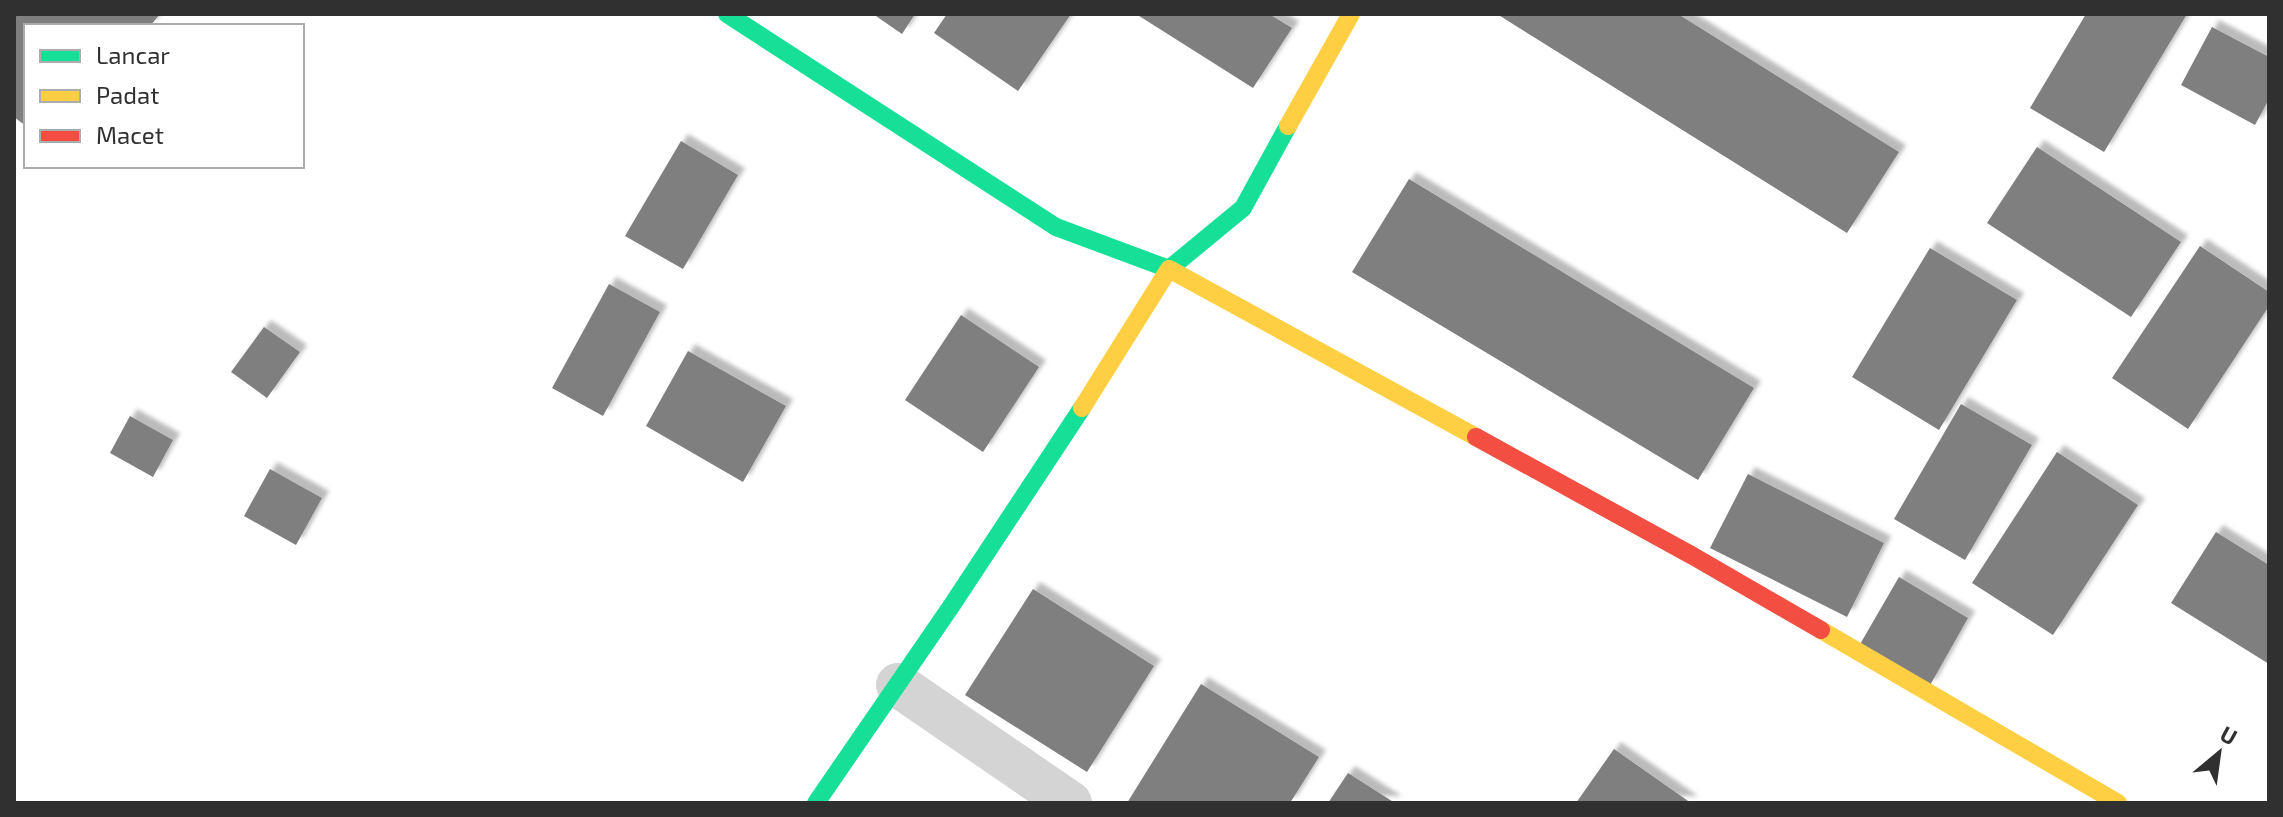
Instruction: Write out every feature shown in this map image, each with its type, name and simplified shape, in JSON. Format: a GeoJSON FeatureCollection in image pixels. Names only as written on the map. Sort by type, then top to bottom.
{"type":"FeatureCollection","features":[{"type":"Feature","properties":{"kind":"street"},"geometry":{"type":"LineString","coordinates":[[727,14],[1056,227],[1169,269],[1693,556],[2118,803]]}},
{"type":"Feature","properties":{"kind":"street"},"geometry":{"type":"LineString","coordinates":[[816,803],[898,685],[1169,269],[1243,208],[1351,14]]}},
{"type":"Feature","properties":{"kind":"street"},"geometry":{"type":"LineString","coordinates":[[898,685],[1070,803]]}},
{"type":"Feature","properties":{"kind":"building"},"geometry":{"type":"Polygon","coordinates":[[[14,14],[160,14],[152,24],[24,24],[24,124],[14,117],[14,14]]]}},
{"type":"Feature","properties":{"kind":"building"},"geometry":{"type":"Polygon","coordinates":[[[873,14],[915,14],[902,34],[873,14]]]}},
{"type":"Feature","properties":{"kind":"building"},"geometry":{"type":"Polygon","coordinates":[[[947,14],[1071,14],[1018,91],[934,33],[947,14]]]}},
{"type":"Feature","properties":{"kind":"building"},"geometry":{"type":"Polygon","coordinates":[[[1136,14],[1269,14],[1292,28],[1253,88],[1136,14]]]}},
{"type":"Feature","properties":{"kind":"building"},"geometry":{"type":"Polygon","coordinates":[[[1497,14],[1678,14],[1899,152],[1847,233],[1497,14]]]}},
{"type":"Feature","properties":{"kind":"building"},"geometry":{"type":"Polygon","coordinates":[[[2086,14],[2187,14],[2104,152],[2030,108],[2086,14]]]}},
{"type":"Feature","properties":{"kind":"building"},"geometry":{"type":"Polygon","coordinates":[[[2212,27],[2269,57],[2269,99],[2255,125],[2181,85],[2212,27]]]}},
{"type":"Feature","properties":{"kind":"building"},"geometry":{"type":"Polygon","coordinates":[[[681,141],[738,175],[683,269],[625,236],[681,141]]]}},
{"type":"Feature","properties":{"kind":"building"},"geometry":{"type":"Polygon","coordinates":[[[2037,147],[2181,242],[2131,317],[1987,223],[2037,147]]]}},
{"type":"Feature","properties":{"kind":"building"},"geometry":{"type":"Polygon","coordinates":[[[1409,179],[1754,388],[1698,480],[1352,272],[1409,179]]]}},
{"type":"Feature","properties":{"kind":"building"},"geometry":{"type":"Polygon","coordinates":[[[2200,246],[2269,292],[2269,306],[2188,429],[2112,378],[2200,246]]]}},
{"type":"Feature","properties":{"kind":"building"},"geometry":{"type":"Polygon","coordinates":[[[1930,248],[2017,300],[1939,430],[1852,377],[1930,248]]]}},
{"type":"Feature","properties":{"kind":"building"},"geometry":{"type":"Polygon","coordinates":[[[609,284],[660,312],[603,416],[552,388],[609,284]]]}},
{"type":"Feature","properties":{"kind":"building"},"geometry":{"type":"Polygon","coordinates":[[[961,315],[1039,367],[983,452],[905,400],[961,315]]]}},
{"type":"Feature","properties":{"kind":"building"},"geometry":{"type":"Polygon","coordinates":[[[264,327],[300,352],[267,398],[231,372],[264,327]]]}},
{"type":"Feature","properties":{"kind":"building"},"geometry":{"type":"Polygon","coordinates":[[[688,351],[786,406],[743,482],[646,426],[688,351]]]}},
{"type":"Feature","properties":{"kind":"building"},"geometry":{"type":"Polygon","coordinates":[[[1961,404],[2032,445],[1965,560],[1894,519],[1961,404]]]}},
{"type":"Feature","properties":{"kind":"building"},"geometry":{"type":"Polygon","coordinates":[[[130,416],[173,440],[153,477],[110,453],[130,416]]]}},
{"type":"Feature","properties":{"kind":"building"},"geometry":{"type":"Polygon","coordinates":[[[2057,452],[2138,505],[2053,635],[1972,583],[2057,452]]]}},
{"type":"Feature","properties":{"kind":"building"},"geometry":{"type":"Polygon","coordinates":[[[270,469],[322,498],[296,545],[244,516],[270,469]]]}},
{"type":"Feature","properties":{"kind":"building"},"geometry":{"type":"Polygon","coordinates":[[[1748,474],[1884,543],[1847,617],[1710,548],[1748,474]]]}},
{"type":"Feature","properties":{"kind":"building"},"geometry":{"type":"Polygon","coordinates":[[[2216,532],[2269,565],[2269,664],[2171,603],[2216,532]]]}},
{"type":"Feature","properties":{"kind":"building"},"geometry":{"type":"Polygon","coordinates":[[[1899,577],[1968,618],[1929,687],[1859,646],[1899,577]]]}},
{"type":"Feature","properties":{"kind":"building"},"geometry":{"type":"Polygon","coordinates":[[[1033,589],[1154,666],[1087,772],[965,695],[1033,589]]]}},
{"type":"Feature","properties":{"kind":"building"},"geometry":{"type":"Polygon","coordinates":[[[1201,684],[1319,757],[1290,803],[1127,803],[1201,684]]]}},
{"type":"Feature","properties":{"kind":"building"},"geometry":{"type":"Polygon","coordinates":[[[1614,749],[1691,803],[1576,803],[1614,749]]]}},
{"type":"Feature","properties":{"kind":"building"},"geometry":{"type":"Polygon","coordinates":[[[1348,773],[1395,803],[1328,803],[1348,773]]]}},
{"type":"Feature","properties":{"kind":"traffic: fast"},"geometry":{"type":"LineString","coordinates":[[727,14],[1056,227],[1169,269],[1243,208],[1288,126]]}},
{"type":"Feature","properties":{"kind":"traffic: fast"},"geometry":{"type":"LineString","coordinates":[[816,803],[1082,408]]}},
{"type":"Feature","properties":{"kind":"traffic: slow"},"geometry":{"type":"LineString","coordinates":[[1288,126],[1351,14]]}},
{"type":"Feature","properties":{"kind":"traffic: slow"},"geometry":{"type":"LineString","coordinates":[[1082,408],[1169,269],[1476,437]]}},
{"type":"Feature","properties":{"kind":"traffic: slow"},"geometry":{"type":"LineString","coordinates":[[1821,630],[2118,803]]}},
{"type":"Feature","properties":{"kind":"traffic: jam"},"geometry":{"type":"LineString","coordinates":[[1476,437],[1821,630]]}}]}
